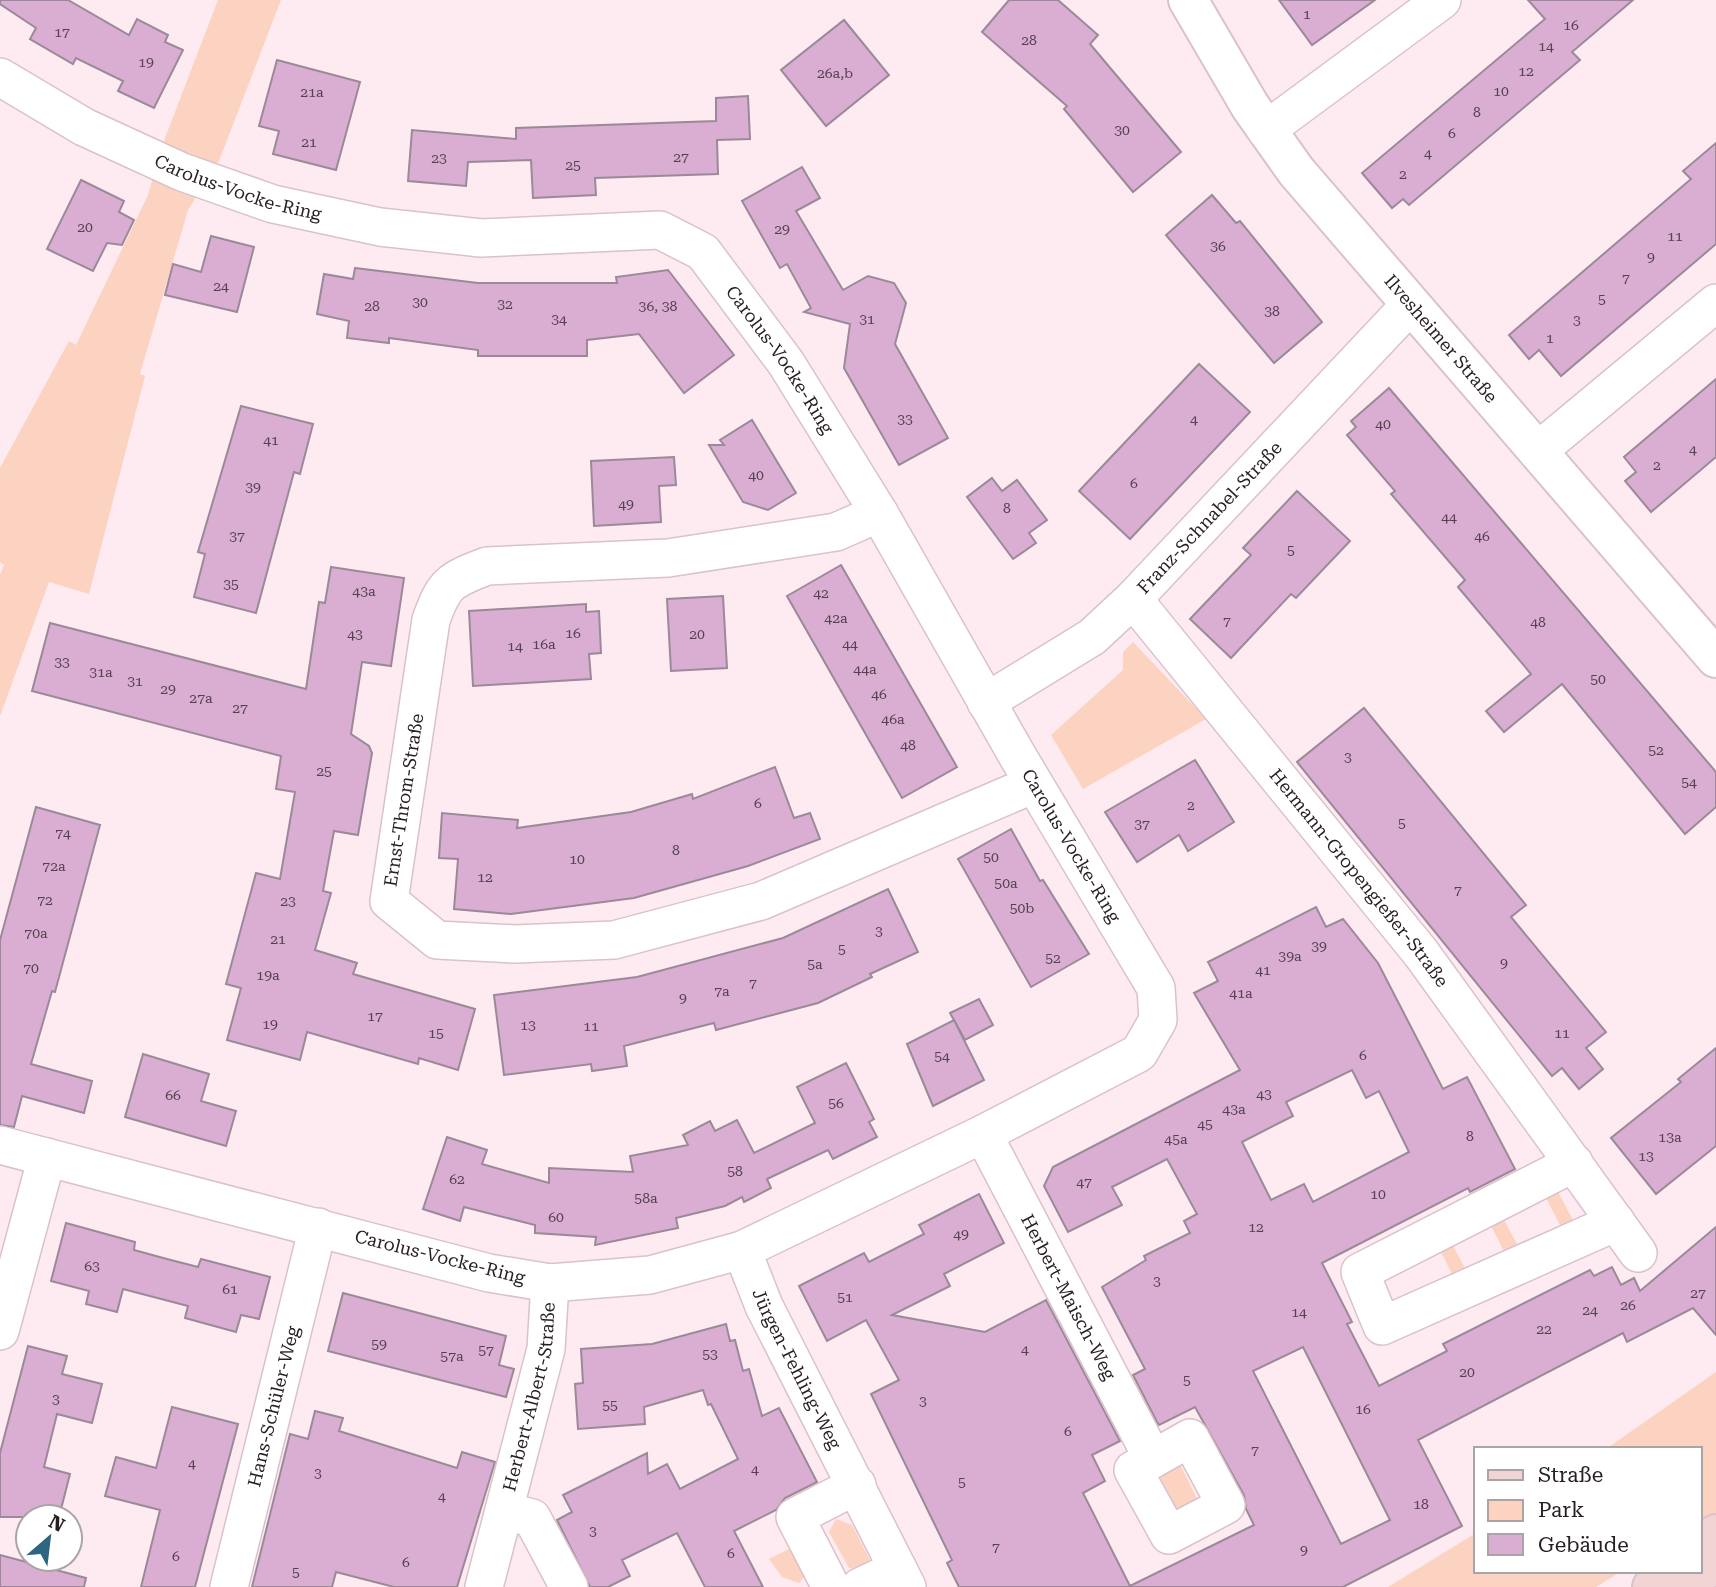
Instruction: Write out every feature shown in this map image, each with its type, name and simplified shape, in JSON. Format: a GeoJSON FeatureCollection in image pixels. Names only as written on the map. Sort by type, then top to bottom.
{"type":"FeatureCollection","features":[{"type":"Feature","properties":{"kind":"main road"},"geometry":{"type":"LineString","coordinates":[[1651,1587],[1668,1573]]}},
{"type":"Feature","properties":{"kind":"main road"},"geometry":{"type":"LineString","coordinates":[[1651,1587],[1694,1573]]}},
{"type":"Feature","properties":{"kind":"street","name":"Ilvesheimer Straße"},"geometry":{"type":"LineString","coordinates":[[1188,0],[1266,130],[1296,171],[1716,658]]}},
{"type":"Feature","properties":{"kind":"street"},"geometry":{"type":"LineString","coordinates":[[1266,130],[1442,0]]}},
{"type":"Feature","properties":{"kind":"street","name":"Carolus-Vocke-Ring"},"geometry":{"type":"LineString","coordinates":[[0,77],[84,127],[182,172],[273,204],[380,227],[481,238],[660,230],[703,251],[786,363],[879,513],[986,702],[1156,988],[1158,1020],[1139,1053],[983,1134],[742,1250],[650,1275],[550,1283],[489,1273],[0,1145]]}},
{"type":"Feature","properties":{"kind":"street"},"geometry":{"type":"LineString","coordinates":[[1539,450],[1716,303]]}},
{"type":"Feature","properties":{"kind":"street","name":"Franz-Schnabel-Straße"},"geometry":{"type":"LineString","coordinates":[[986,702],[1092,637],[1133,599],[1411,304]]}},
{"type":"Feature","properties":{"kind":"street","name":"Ernst-Throm-Straße"},"geometry":{"type":"LineString","coordinates":[[879,513],[836,532],[681,556],[487,566],[459,576],[441,592],[431,620],[389,901],[437,940],[515,944],[614,940],[761,901],[1034,784]]}},
{"type":"Feature","properties":{"kind":"street","name":"Hermann-Gropengießer-Straße"},"geometry":{"type":"LineString","coordinates":[[1133,599],[1420,953],[1638,1252]]}},
{"type":"Feature","properties":{"kind":"street","name":"Herbert-Maisch-Weg"},"geometry":{"type":"LineString","coordinates":[[983,1134],[1153,1459]]}},
{"type":"Feature","properties":{"kind":"street"},"geometry":{"type":"LineString","coordinates":[[0,1331],[47,1157]]}},
{"type":"Feature","properties":{"kind":"street"},"geometry":{"type":"LineString","coordinates":[[1574,1163],[1360,1272],[1382,1326],[1616,1222]]}},
{"type":"Feature","properties":{"kind":"street","name":"Hans-Schüler-Weg"},"geometry":{"type":"LineString","coordinates":[[229,1587],[318,1227]]}},
{"type":"Feature","properties":{"kind":"street","name":"Jürgen-Fehling-Weg"},"geometry":{"type":"LineString","coordinates":[[742,1250],[764,1306],[903,1578],[860,1587]]}},
{"type":"Feature","properties":{"kind":"street","name":"Herbert-Albert-Straße"},"geometry":{"type":"LineString","coordinates":[[484,1587],[546,1349],[550,1283]]}},
{"type":"Feature","properties":{"kind":"street"},"geometry":{"type":"LineString","coordinates":[[831,1587],[795,1517],[857,1485]]}},
{"type":"Feature","properties":{"kind":"street","name":"Herbert-Albert-Straße"},"geometry":{"type":"LineString","coordinates":[[505,1511],[532,1518],[569,1587]]}},
{"type":"Feature","properties":{"kind":"green space"},"geometry":{"type":"Polygon","coordinates":[[[218,0],[281,0],[219,161],[188,210],[140,374],[145,376],[89,594],[49,582],[0,716],[0,575],[4,565],[0,562],[0,468],[69,341],[76,345],[148,195],[165,138],[218,0]]]}},
{"type":"Feature","properties":{"kind":"green space"},"geometry":{"type":"Polygon","coordinates":[[[1133,642],[1206,719],[1083,789],[1051,735],[1123,670],[1123,652],[1133,642]]]}},
{"type":"Feature","properties":{"kind":"green space"},"geometry":{"type":"Polygon","coordinates":[[[1553,1182],[1575,1224],[1563,1231],[1541,1188],[1553,1182]]]}},
{"type":"Feature","properties":{"kind":"green space"},"geometry":{"type":"Polygon","coordinates":[[[1499,1210],[1521,1252],[1508,1259],[1486,1216],[1499,1210]]]}},
{"type":"Feature","properties":{"kind":"green space"},"geometry":{"type":"Polygon","coordinates":[[[1448,1236],[1470,1278],[1457,1284],[1436,1242],[1448,1236]]]}},
{"type":"Feature","properties":{"kind":"green space"},"geometry":{"type":"Polygon","coordinates":[[[1716,1372],[1716,1514],[1702,1523],[1702,1447],[1609,1447],[1716,1372]]]}},
{"type":"Feature","properties":{"kind":"green space"},"geometry":{"type":"Polygon","coordinates":[[[1181,1466],[1199,1503],[1179,1513],[1160,1477],[1181,1466]]]}},
{"type":"Feature","properties":{"kind":"green space"},"geometry":{"type":"Polygon","coordinates":[[[836,1519],[852,1525],[870,1560],[862,1570],[849,1568],[829,1532],[836,1519]]]}},
{"type":"Feature","properties":{"kind":"green space"},"geometry":{"type":"Polygon","coordinates":[[[1474,1534],[1474,1573],[1619,1573],[1596,1587],[1388,1587],[1474,1534]]]}},
{"type":"Feature","properties":{"kind":"green space"},"geometry":{"type":"Polygon","coordinates":[[[803,1542],[812,1568],[799,1583],[782,1577],[769,1559],[803,1542]]]}},
{"type":"Feature","properties":{"kind":"building"},"geometry":{"type":"Polygon","coordinates":[[[0,0],[68,0],[129,35],[137,19],[168,35],[165,42],[183,50],[154,108],[118,91],[123,81],[76,58],[73,64],[30,39],[36,28],[0,4],[0,0]]]}},
{"type":"Feature","properties":{"kind":"building"},"geometry":{"type":"Polygon","coordinates":[[[1009,0],[1058,0],[1098,35],[1090,44],[1181,152],[1133,192],[1064,109],[1067,106],[982,32],[1009,0]]]}},
{"type":"Feature","properties":{"kind":"building"},"geometry":{"type":"Polygon","coordinates":[[[1279,0],[1375,0],[1312,45],[1279,0]]]}},
{"type":"Feature","properties":{"kind":"building"},"geometry":{"type":"Polygon","coordinates":[[[1528,0],[1633,0],[1572,52],[1580,60],[1409,205],[1403,199],[1392,208],[1362,173],[1545,19],[1528,0]]]}},
{"type":"Feature","properties":{"kind":"building"},"geometry":{"type":"Polygon","coordinates":[[[844,20],[889,75],[826,126],[781,70],[844,20]]]}},
{"type":"Feature","properties":{"kind":"building"},"geometry":{"type":"Polygon","coordinates":[[[277,60],[360,82],[336,170],[273,154],[279,131],[259,126],[277,60]]]}},
{"type":"Feature","properties":{"kind":"building"},"geometry":{"type":"Polygon","coordinates":[[[748,96],[750,139],[717,140],[718,174],[595,178],[596,195],[533,198],[531,160],[468,162],[466,186],[408,181],[412,130],[516,139],[516,128],[716,121],[716,98],[748,96]]]}},
{"type":"Feature","properties":{"kind":"building"},"geometry":{"type":"Polygon","coordinates":[[[1716,143],[1716,244],[1561,376],[1539,350],[1529,359],[1509,335],[1691,179],[1683,171],[1716,143]]]}},
{"type":"Feature","properties":{"kind":"building"},"geometry":{"type":"Polygon","coordinates":[[[802,167],[820,198],[796,211],[843,290],[868,276],[894,283],[906,303],[895,344],[948,438],[899,465],[844,368],[850,324],[804,312],[811,308],[787,264],[780,268],[742,201],[802,167]]]}},
{"type":"Feature","properties":{"kind":"building"},"geometry":{"type":"Polygon","coordinates":[[[81,180],[124,201],[119,212],[134,220],[122,245],[107,243],[93,271],[47,249],[81,180]]]}},
{"type":"Feature","properties":{"kind":"building"},"geometry":{"type":"Polygon","coordinates":[[[1212,195],[1236,223],[1240,221],[1322,322],[1274,363],[1166,235],[1212,195]]]}},
{"type":"Feature","properties":{"kind":"building"},"geometry":{"type":"Polygon","coordinates":[[[211,236],[254,247],[237,312],[165,295],[173,264],[201,272],[211,236]]]}},
{"type":"Feature","properties":{"kind":"building"},"geometry":{"type":"Polygon","coordinates":[[[355,268],[478,283],[617,283],[616,277],[668,270],[734,355],[684,393],[639,334],[587,340],[587,356],[478,356],[478,350],[389,338],[389,343],[347,338],[349,321],[317,314],[324,274],[353,279],[355,268]]]}},
{"type":"Feature","properties":{"kind":"building"},"geometry":{"type":"Polygon","coordinates":[[[1199,364],[1250,412],[1130,539],[1079,491],[1199,364]]]}},
{"type":"Feature","properties":{"kind":"building"},"geometry":{"type":"Polygon","coordinates":[[[1716,379],[1716,457],[1651,512],[1625,481],[1636,472],[1624,457],[1716,379]]]}},
{"type":"Feature","properties":{"kind":"building"},"geometry":{"type":"Polygon","coordinates":[[[1389,388],[1716,772],[1716,807],[1685,834],[1562,684],[1504,732],[1486,711],[1531,674],[1458,587],[1465,580],[1391,494],[1395,491],[1347,435],[1356,427],[1351,421],[1389,388]]]}},
{"type":"Feature","properties":{"kind":"building"},"geometry":{"type":"Polygon","coordinates":[[[241,406],[313,424],[300,474],[294,472],[256,613],[194,597],[205,554],[198,552],[241,406]]]}},
{"type":"Feature","properties":{"kind":"building"},"geometry":{"type":"Polygon","coordinates":[[[752,420],[796,493],[768,510],[743,502],[709,445],[724,445],[720,440],[752,420]]]}},
{"type":"Feature","properties":{"kind":"building"},"geometry":{"type":"Polygon","coordinates":[[[674,457],[676,485],[659,486],[661,522],[594,526],[591,461],[674,457]]]}},
{"type":"Feature","properties":{"kind":"building"},"geometry":{"type":"Polygon","coordinates":[[[992,478],[1002,491],[1017,480],[1047,520],[1029,533],[1036,543],[1013,559],[967,497],[992,478]]]}},
{"type":"Feature","properties":{"kind":"building"},"geometry":{"type":"Polygon","coordinates":[[[1297,491],[1350,541],[1296,598],[1291,594],[1231,658],[1190,619],[1251,555],[1243,548],[1297,491]]]}},
{"type":"Feature","properties":{"kind":"building"},"geometry":{"type":"Polygon","coordinates":[[[841,565],[957,767],[902,798],[787,596],[841,565]]]}},
{"type":"Feature","properties":{"kind":"building"},"geometry":{"type":"Polygon","coordinates":[[[331,567],[404,578],[391,666],[362,662],[351,734],[369,746],[372,753],[358,835],[334,831],[323,891],[331,893],[315,950],[357,963],[353,974],[475,1009],[458,1070],[419,1058],[418,1064],[307,1032],[300,1060],[227,1040],[241,988],[226,984],[256,873],[280,879],[295,792],[276,789],[281,756],[32,691],[50,623],[306,689],[319,602],[325,603],[331,567]]]}},
{"type":"Feature","properties":{"kind":"building"},"geometry":{"type":"Polygon","coordinates":[[[723,596],[727,668],[671,671],[667,599],[723,596]]]}},
{"type":"Feature","properties":{"kind":"building"},"geometry":{"type":"Polygon","coordinates":[[[586,604],[586,612],[599,611],[601,653],[589,654],[591,679],[473,686],[469,611],[586,604]]]}},
{"type":"Feature","properties":{"kind":"building"},"geometry":{"type":"Polygon","coordinates":[[[1364,708],[1526,905],[1511,917],[1606,1032],[1586,1048],[1603,1069],[1579,1089],[1562,1068],[1552,1076],[1297,762],[1364,708]]]}},
{"type":"Feature","properties":{"kind":"building"},"geometry":{"type":"Polygon","coordinates":[[[1195,760],[1234,822],[1188,851],[1179,835],[1137,862],[1105,812],[1195,760]]]}},
{"type":"Feature","properties":{"kind":"building"},"geometry":{"type":"Polygon","coordinates":[[[775,767],[794,818],[810,813],[820,839],[748,866],[634,898],[511,914],[454,909],[458,859],[439,858],[442,813],[518,820],[517,828],[631,812],[692,794],[693,799],[775,767]]]}},
{"type":"Feature","properties":{"kind":"building"},"geometry":{"type":"Polygon","coordinates":[[[36,807],[100,825],[55,992],[52,991],[31,1064],[92,1081],[84,1113],[22,1096],[14,1127],[0,1125],[0,940],[36,807]]]}},
{"type":"Feature","properties":{"kind":"building"},"geometry":{"type":"Polygon","coordinates":[[[1011,829],[1040,881],[1043,880],[1089,954],[1031,987],[958,859],[1011,829]]]}},
{"type":"Feature","properties":{"kind":"building"},"geometry":{"type":"Polygon","coordinates":[[[888,889],[918,952],[870,974],[872,977],[818,1003],[716,1030],[714,1023],[624,1046],[627,1066],[592,1071],[591,1064],[504,1075],[494,995],[637,977],[783,938],[888,889]]]}},
{"type":"Feature","properties":{"kind":"building"},"geometry":{"type":"Polygon","coordinates":[[[1316,907],[1326,927],[1343,919],[1378,963],[1443,1089],[1467,1077],[1515,1169],[1470,1192],[1468,1188],[1322,1263],[1352,1322],[1347,1324],[1379,1386],[1447,1351],[1443,1344],[1590,1270],[1594,1276],[1612,1267],[1621,1285],[1634,1278],[1640,1291],[1716,1227],[1716,1335],[1693,1308],[1627,1342],[1623,1333],[1418,1440],[1462,1526],[1343,1587],[959,1587],[947,1563],[952,1560],[871,1394],[899,1380],[866,1320],[827,1341],[799,1286],[864,1253],[869,1262],[924,1234],[919,1225],[979,1194],[1004,1243],[944,1274],[950,1286],[892,1315],[985,1332],[1046,1300],[1120,1441],[1092,1455],[1105,1481],[1083,1493],[1130,1586],[1254,1525],[1246,1509],[1244,1495],[1195,1407],[1159,1425],[1157,1422],[1133,1375],[1145,1369],[1102,1287],[1146,1260],[1144,1256],[1190,1233],[1184,1221],[1197,1214],[1167,1159],[1112,1187],[1122,1205],[1068,1232],[1044,1186],[1053,1167],[1240,1070],[1194,993],[1218,981],[1208,962],[1316,907]],[[1352,1070],[1286,1102],[1293,1116],[1242,1142],[1271,1200],[1304,1184],[1313,1202],[1409,1152],[1379,1091],[1366,1098],[1352,1070]],[[1303,1347],[1253,1371],[1341,1544],[1390,1520],[1303,1347]]]}},
{"type":"Feature","properties":{"kind":"building"},"geometry":{"type":"Polygon","coordinates":[[[979,999],[993,1025],[965,1040],[950,1013],[979,999]]]}},
{"type":"Feature","properties":{"kind":"building"},"geometry":{"type":"Polygon","coordinates":[[[954,1020],[984,1080],[933,1106],[907,1044],[954,1020]]]}},
{"type":"Feature","properties":{"kind":"building"},"geometry":{"type":"Polygon","coordinates":[[[1716,1048],[1716,1146],[1656,1194],[1611,1138],[1681,1082],[1678,1079],[1716,1048]]]}},
{"type":"Feature","properties":{"kind":"building"},"geometry":{"type":"Polygon","coordinates":[[[143,1054],[209,1074],[201,1101],[236,1111],[226,1146],[125,1117],[143,1054]]]}},
{"type":"Feature","properties":{"kind":"building"},"geometry":{"type":"Polygon","coordinates":[[[846,1063],[874,1119],[869,1122],[877,1137],[833,1159],[828,1150],[767,1179],[771,1188],[744,1202],[742,1197],[725,1206],[676,1218],[678,1228],[595,1245],[596,1237],[535,1233],[535,1225],[464,1207],[460,1221],[423,1209],[447,1137],[487,1150],[482,1164],[549,1183],[549,1168],[633,1172],[630,1156],[688,1145],[683,1135],[710,1121],[715,1131],[737,1120],[754,1153],[815,1123],[797,1087],[846,1063]]]}},
{"type":"Feature","properties":{"kind":"building"},"geometry":{"type":"Polygon","coordinates":[[[66,1223],[135,1242],[134,1250],[167,1259],[198,1267],[201,1259],[270,1277],[259,1319],[241,1315],[236,1332],[185,1318],[188,1306],[123,1289],[117,1312],[86,1304],[89,1291],[51,1281],[66,1223]]]}},
{"type":"Feature","properties":{"kind":"building"},"geometry":{"type":"Polygon","coordinates":[[[343,1293],[506,1336],[499,1365],[514,1369],[506,1397],[328,1351],[343,1293]]]}},
{"type":"Feature","properties":{"kind":"building"},"geometry":{"type":"Polygon","coordinates":[[[726,1324],[730,1341],[735,1340],[743,1371],[749,1369],[762,1416],[779,1408],[817,1482],[785,1498],[776,1510],[734,1531],[763,1587],[705,1587],[677,1533],[622,1560],[630,1576],[608,1587],[590,1587],[557,1520],[572,1512],[563,1495],[647,1453],[648,1474],[667,1464],[680,1489],[738,1459],[711,1404],[708,1405],[703,1390],[644,1407],[645,1424],[578,1429],[575,1384],[583,1383],[581,1349],[652,1344],[726,1324]]]}},
{"type":"Feature","properties":{"kind":"building"},"geometry":{"type":"Polygon","coordinates":[[[28,1346],[67,1356],[62,1374],[102,1384],[92,1423],[57,1414],[44,1467],[70,1474],[63,1503],[14,1503],[14,1517],[0,1517],[0,1453],[28,1346]]]}},
{"type":"Feature","properties":{"kind":"building"},"geometry":{"type":"Polygon","coordinates":[[[172,1407],[238,1424],[195,1587],[141,1587],[160,1510],[105,1496],[116,1457],[156,1468],[172,1407]]]}},
{"type":"Feature","properties":{"kind":"building"},"geometry":{"type":"Polygon","coordinates":[[[315,1411],[343,1418],[339,1431],[457,1468],[462,1452],[495,1462],[457,1587],[394,1587],[336,1572],[332,1587],[252,1587],[290,1434],[308,1439],[315,1411]]]}},
{"type":"Feature","properties":{"kind":"building"},"geometry":{"type":"Polygon","coordinates":[[[0,1555],[14,1559],[14,1573],[67,1573],[86,1578],[84,1587],[0,1587],[0,1555]]]}}]}
